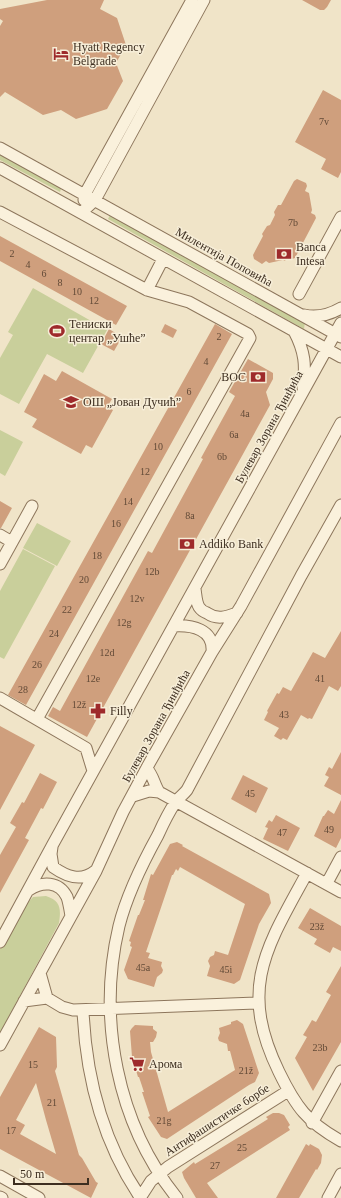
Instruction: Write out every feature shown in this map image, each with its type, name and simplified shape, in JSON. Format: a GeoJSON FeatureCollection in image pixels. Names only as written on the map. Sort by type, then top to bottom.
{"type":"FeatureCollection","features":[{"type":"Feature","properties":{"kind":"street"},"geometry":{"type":"LineString","coordinates":[[90,197],[192,0]]}},
{"type":"Feature","properties":{"kind":"street"},"geometry":{"type":"LineString","coordinates":[[81,213],[204,0]]}},
{"type":"Feature","properties":{"kind":"street","name":"Милентија Поповића"},"geometry":{"type":"LineString","coordinates":[[0,148],[338,335]]}},
{"type":"Feature","properties":{"kind":"street"},"geometry":{"type":"LineString","coordinates":[[2,174],[81,213],[341,357]]}},
{"type":"Feature","properties":{"kind":"street"},"geometry":{"type":"LineString","coordinates":[[0,212],[147,290],[189,302],[248,334],[250,340],[38,719]]}},
{"type":"Feature","properties":{"kind":"street"},"geometry":{"type":"LineString","coordinates":[[299,294],[341,218]]}},
{"type":"Feature","properties":{"kind":"street"},"geometry":{"type":"LineString","coordinates":[[147,290],[163,258]]}},
{"type":"Feature","properties":{"kind":"street"},"geometry":{"type":"LineString","coordinates":[[300,314],[320,316],[332,313],[341,308]]}},
{"type":"Feature","properties":{"kind":"street","name":"Булевар Зорана Ђинђића"},"geometry":{"type":"LineString","coordinates":[[0,942],[52,844],[327,349],[338,335],[341,323]]}},
{"type":"Feature","properties":{"kind":"street"},"geometry":{"type":"LineString","coordinates":[[293,331],[300,342],[305,361],[302,394]]}},
{"type":"Feature","properties":{"kind":"street","name":"Булевар Зорана Ђинђића"},"geometry":{"type":"LineString","coordinates":[[0,1045],[96,871],[123,812],[147,768],[212,652],[237,613],[341,423]]}},
{"type":"Feature","properties":{"kind":"street"},"geometry":{"type":"LineString","coordinates":[[111,1009],[112,966],[115,948],[123,912],[139,872],[175,801],[183,795],[190,785],[301,576],[341,505]]}},
{"type":"Feature","properties":{"kind":"street"},"geometry":{"type":"LineString","coordinates":[[0,564],[32,506]]}},
{"type":"Feature","properties":{"kind":"street"},"geometry":{"type":"LineString","coordinates":[[0,535],[12,542]]}},
{"type":"Feature","properties":{"kind":"street"},"geometry":{"type":"LineString","coordinates":[[195,589],[199,608],[209,614],[220,618],[237,613]]}},
{"type":"Feature","properties":{"kind":"street"},"geometry":{"type":"LineString","coordinates":[[174,626],[190,626],[198,628],[206,633],[212,646],[212,652]]}},
{"type":"Feature","properties":{"kind":"street"},"geometry":{"type":"LineString","coordinates":[[0,698],[86,748],[108,743]]}},
{"type":"Feature","properties":{"kind":"street"},"geometry":{"type":"LineString","coordinates":[[86,748],[93,771]]}},
{"type":"Feature","properties":{"kind":"street"},"geometry":{"type":"LineString","coordinates":[[147,768],[152,774],[159,792]]}},
{"type":"Feature","properties":{"kind":"street"},"geometry":{"type":"LineString","coordinates":[[133,796],[149,791],[159,792],[341,892]]}},
{"type":"Feature","properties":{"kind":"street"},"geometry":{"type":"LineString","coordinates":[[52,844],[51,854],[54,867],[63,874],[72,877],[85,877],[96,871]]}},
{"type":"Feature","properties":{"kind":"street"},"geometry":{"type":"LineString","coordinates":[[327,883],[341,857]]}},
{"type":"Feature","properties":{"kind":"street"},"geometry":{"type":"LineString","coordinates":[[24,1001],[47,998],[66,1009],[83,1011],[259,1003],[258,987],[265,955],[307,873]]}},
{"type":"Feature","properties":{"kind":"street"},"geometry":{"type":"LineString","coordinates":[[28,890],[41,884],[56,886],[63,891],[67,898],[71,916]]}},
{"type":"Feature","properties":{"kind":"street"},"geometry":{"type":"LineString","coordinates":[[40,973],[47,998]]}},
{"type":"Feature","properties":{"kind":"street","name":"Антифашистичке борбе"},"geometry":{"type":"LineString","coordinates":[[259,1003],[262,1028],[268,1048],[288,1091],[312,1123],[341,1141]]}},
{"type":"Feature","properties":{"kind":"street","name":"Антифашистичке борбе"},"geometry":{"type":"LineString","coordinates":[[111,1009],[117,1068],[125,1102],[147,1154],[177,1198]]}},
{"type":"Feature","properties":{"kind":"street","name":"Антифашистичке борбе"},"geometry":{"type":"LineString","coordinates":[[83,1011],[87,1058],[98,1108],[117,1156],[140,1198],[151,1181],[160,1173],[288,1091]]}},
{"type":"Feature","properties":{"kind":"street"},"geometry":{"type":"LineString","coordinates":[[312,1123],[341,1071]]}},
{"type":"Feature","properties":{"kind":"street"},"geometry":{"type":"LineString","coordinates":[[328,1198],[341,1174]]}},
{"type":"Feature","properties":{"kind":"street"},"geometry":{"type":"LineString","coordinates":[[0,1176],[40,1198]]}},
{"type":"Feature","properties":{"kind":"green space"},"geometry":{"type":"Polygon","coordinates":[[[0,152],[62,186],[60,192],[0,160],[0,152]]]}},
{"type":"Feature","properties":{"kind":"green space"},"geometry":{"type":"Polygon","coordinates":[[[111,213],[305,322],[304,329],[108,219],[111,213]]]}},
{"type":"Feature","properties":{"kind":"green space","name":"Тениски центар „Ушће”"},"geometry":{"type":"Polygon","coordinates":[[[33,288],[107,330],[83,373],[47,354],[19,404],[0,394],[0,358],[13,335],[8,332],[33,288]]]}},
{"type":"Feature","properties":{"kind":"green space"},"geometry":{"type":"Polygon","coordinates":[[[0,430],[23,442],[5,476],[0,473],[0,430]]]}},
{"type":"Feature","properties":{"kind":"green space"},"geometry":{"type":"Polygon","coordinates":[[[37,523],[71,541],[57,566],[23,548],[37,523]]]}},
{"type":"Feature","properties":{"kind":"green space"},"geometry":{"type":"Polygon","coordinates":[[[23,549],[55,566],[4,659],[0,657],[0,591],[23,549]]]}},
{"type":"Feature","properties":{"kind":"green space"},"geometry":{"type":"Polygon","coordinates":[[[46,896],[55,900],[59,906],[59,923],[0,1033],[0,949],[22,909],[33,897],[46,896]]]}},
{"type":"Feature","properties":{"kind":"building","name":"Hyatt Regency Belgrade"},"geometry":{"type":"Polygon","coordinates":[[[47,0],[104,0],[100,9],[117,18],[126,45],[116,63],[123,81],[107,109],[76,119],[61,110],[43,115],[5,92],[0,97],[0,26],[3,21],[0,19],[0,9],[47,0]]]}},
{"type":"Feature","properties":{"kind":"building"},"geometry":{"type":"Polygon","coordinates":[[[302,0],[331,0],[324,10],[320,10],[302,0]]]}},
{"type":"Feature","properties":{"kind":"building"},"geometry":{"type":"Polygon","coordinates":[[[323,90],[341,100],[341,172],[338,178],[321,169],[326,159],[295,142],[323,90]]]}},
{"type":"Feature","properties":{"kind":"building"},"geometry":{"type":"Polygon","coordinates":[[[297,179],[306,183],[307,186],[305,191],[309,193],[312,210],[311,213],[315,215],[316,218],[295,258],[292,259],[287,257],[285,261],[283,260],[269,263],[266,261],[262,264],[254,259],[253,255],[263,236],[262,234],[267,226],[270,225],[275,215],[274,212],[278,205],[281,205],[294,181],[297,179]]]}},
{"type":"Feature","properties":{"kind":"building"},"geometry":{"type":"Polygon","coordinates":[[[0,236],[127,306],[116,325],[0,261],[0,236]]]}},
{"type":"Feature","properties":{"kind":"building"},"geometry":{"type":"Polygon","coordinates":[[[165,324],[177,330],[173,338],[161,332],[165,324]]]}},
{"type":"Feature","properties":{"kind":"building"},"geometry":{"type":"Polygon","coordinates":[[[215,324],[232,334],[26,705],[8,695],[215,324]]]}},
{"type":"Feature","properties":{"kind":"building"},"geometry":{"type":"Polygon","coordinates":[[[109,329],[122,337],[114,351],[101,344],[109,329]]]}},
{"type":"Feature","properties":{"kind":"building"},"geometry":{"type":"Polygon","coordinates":[[[248,359],[273,373],[273,379],[266,392],[270,405],[87,737],[48,716],[53,707],[60,711],[148,551],[152,553],[235,396],[229,392],[248,359]]]}},
{"type":"Feature","properties":{"kind":"building"},"geometry":{"type":"Polygon","coordinates":[[[62,371],[112,399],[107,407],[113,410],[92,448],[86,445],[81,454],[32,427],[37,419],[24,412],[44,374],[56,381],[62,371]]]}},
{"type":"Feature","properties":{"kind":"building"},"geometry":{"type":"Polygon","coordinates":[[[0,501],[12,508],[1,528],[0,528],[0,501]]]}},
{"type":"Feature","properties":{"kind":"building"},"geometry":{"type":"Polygon","coordinates":[[[341,631],[341,686],[338,691],[329,686],[312,719],[308,719],[301,715],[287,740],[283,738],[281,740],[274,736],[279,728],[264,720],[268,712],[267,711],[277,693],[279,694],[283,687],[291,691],[313,652],[325,658],[341,631]]]}},
{"type":"Feature","properties":{"kind":"building"},"geometry":{"type":"Polygon","coordinates":[[[0,726],[35,745],[0,810],[0,726]]]}},
{"type":"Feature","properties":{"kind":"building"},"geometry":{"type":"Polygon","coordinates":[[[341,752],[341,795],[324,786],[329,777],[325,775],[329,767],[332,769],[341,752]]]}},
{"type":"Feature","properties":{"kind":"building"},"geometry":{"type":"Polygon","coordinates":[[[40,773],[57,782],[43,809],[41,808],[25,838],[29,840],[0,893],[0,855],[16,827],[10,823],[22,802],[24,803],[40,773]]]}},
{"type":"Feature","properties":{"kind":"building"},"geometry":{"type":"Polygon","coordinates":[[[243,775],[268,788],[256,813],[231,799],[243,775]]]}},
{"type":"Feature","properties":{"kind":"building"},"geometry":{"type":"Polygon","coordinates":[[[341,800],[341,838],[336,848],[314,836],[323,816],[328,810],[334,814],[341,800]]]}},
{"type":"Feature","properties":{"kind":"building"},"geometry":{"type":"Polygon","coordinates":[[[276,815],[300,828],[288,851],[263,839],[268,828],[265,827],[269,820],[272,822],[276,815]]]}},
{"type":"Feature","properties":{"kind":"building"},"geometry":{"type":"Polygon","coordinates":[[[177,842],[269,894],[271,903],[259,924],[240,980],[234,984],[207,976],[210,966],[208,961],[210,957],[214,955],[215,951],[228,955],[245,904],[180,867],[178,871],[176,869],[172,875],[146,952],[150,953],[148,958],[162,962],[162,973],[157,977],[154,987],[128,979],[124,970],[132,947],[130,946],[131,942],[129,941],[145,900],[143,900],[151,874],[153,875],[170,844],[177,842]]]}},
{"type":"Feature","properties":{"kind":"building"},"geometry":{"type":"Polygon","coordinates":[[[310,908],[341,926],[341,951],[333,947],[330,953],[314,944],[317,939],[298,928],[310,908]]]}},
{"type":"Feature","properties":{"kind":"building"},"geometry":{"type":"Polygon","coordinates":[[[341,966],[341,1042],[313,1091],[295,1058],[307,1037],[303,1035],[312,1020],[316,1022],[331,995],[326,992],[341,966]]]}},
{"type":"Feature","properties":{"kind":"building"},"geometry":{"type":"Polygon","coordinates":[[[237,1020],[243,1024],[259,1073],[255,1082],[167,1139],[161,1137],[148,1117],[150,1116],[142,1092],[144,1092],[132,1057],[130,1031],[135,1025],[153,1026],[153,1029],[157,1032],[153,1042],[150,1042],[151,1052],[168,1112],[235,1070],[227,1044],[219,1041],[218,1038],[220,1033],[219,1028],[231,1024],[231,1022],[237,1020]]]}},
{"type":"Feature","properties":{"kind":"building"},"geometry":{"type":"Polygon","coordinates":[[[39,1027],[56,1037],[57,1067],[55,1071],[79,1155],[98,1183],[91,1198],[0,1149],[0,1097],[39,1027]],[[36,1083],[16,1120],[25,1125],[20,1134],[56,1154],[36,1083]]]}},
{"type":"Feature","properties":{"kind":"building"},"geometry":{"type":"Polygon","coordinates":[[[273,1113],[284,1115],[290,1125],[288,1127],[290,1130],[207,1183],[218,1198],[196,1198],[182,1172],[194,1162],[195,1164],[268,1119],[266,1117],[273,1113]]]}},
{"type":"Feature","properties":{"kind":"building"},"geometry":{"type":"Polygon","coordinates":[[[306,1144],[309,1146],[310,1144],[319,1149],[322,1155],[321,1163],[299,1198],[276,1198],[306,1144]]]}},
{"type":"Feature","properties":{"kind":"place","name":"Hyatt Regency Belgrade"},"geometry":{"type":"Point","coordinates":[61,54]}},
{"type":"Feature","properties":{"kind":"place","name":"Banca Intesa"},"geometry":{"type":"Point","coordinates":[284,254]}},
{"type":"Feature","properties":{"kind":"place","name":"Тениски центар „Ушће”"},"geometry":{"type":"Point","coordinates":[57,331]}},
{"type":"Feature","properties":{"kind":"place","name":"BOC"},"geometry":{"type":"Point","coordinates":[258,377]}},
{"type":"Feature","properties":{"kind":"place","name":"ОШ „Јован Дучић”"},"geometry":{"type":"Point","coordinates":[71,402]}},
{"type":"Feature","properties":{"kind":"place","name":"Addiko Bank"},"geometry":{"type":"Point","coordinates":[187,544]}},
{"type":"Feature","properties":{"kind":"place","name":"Filly"},"geometry":{"type":"Point","coordinates":[98,711]}},
{"type":"Feature","properties":{"kind":"place","name":"Арома"},"geometry":{"type":"Point","coordinates":[137,1064]}}]}
